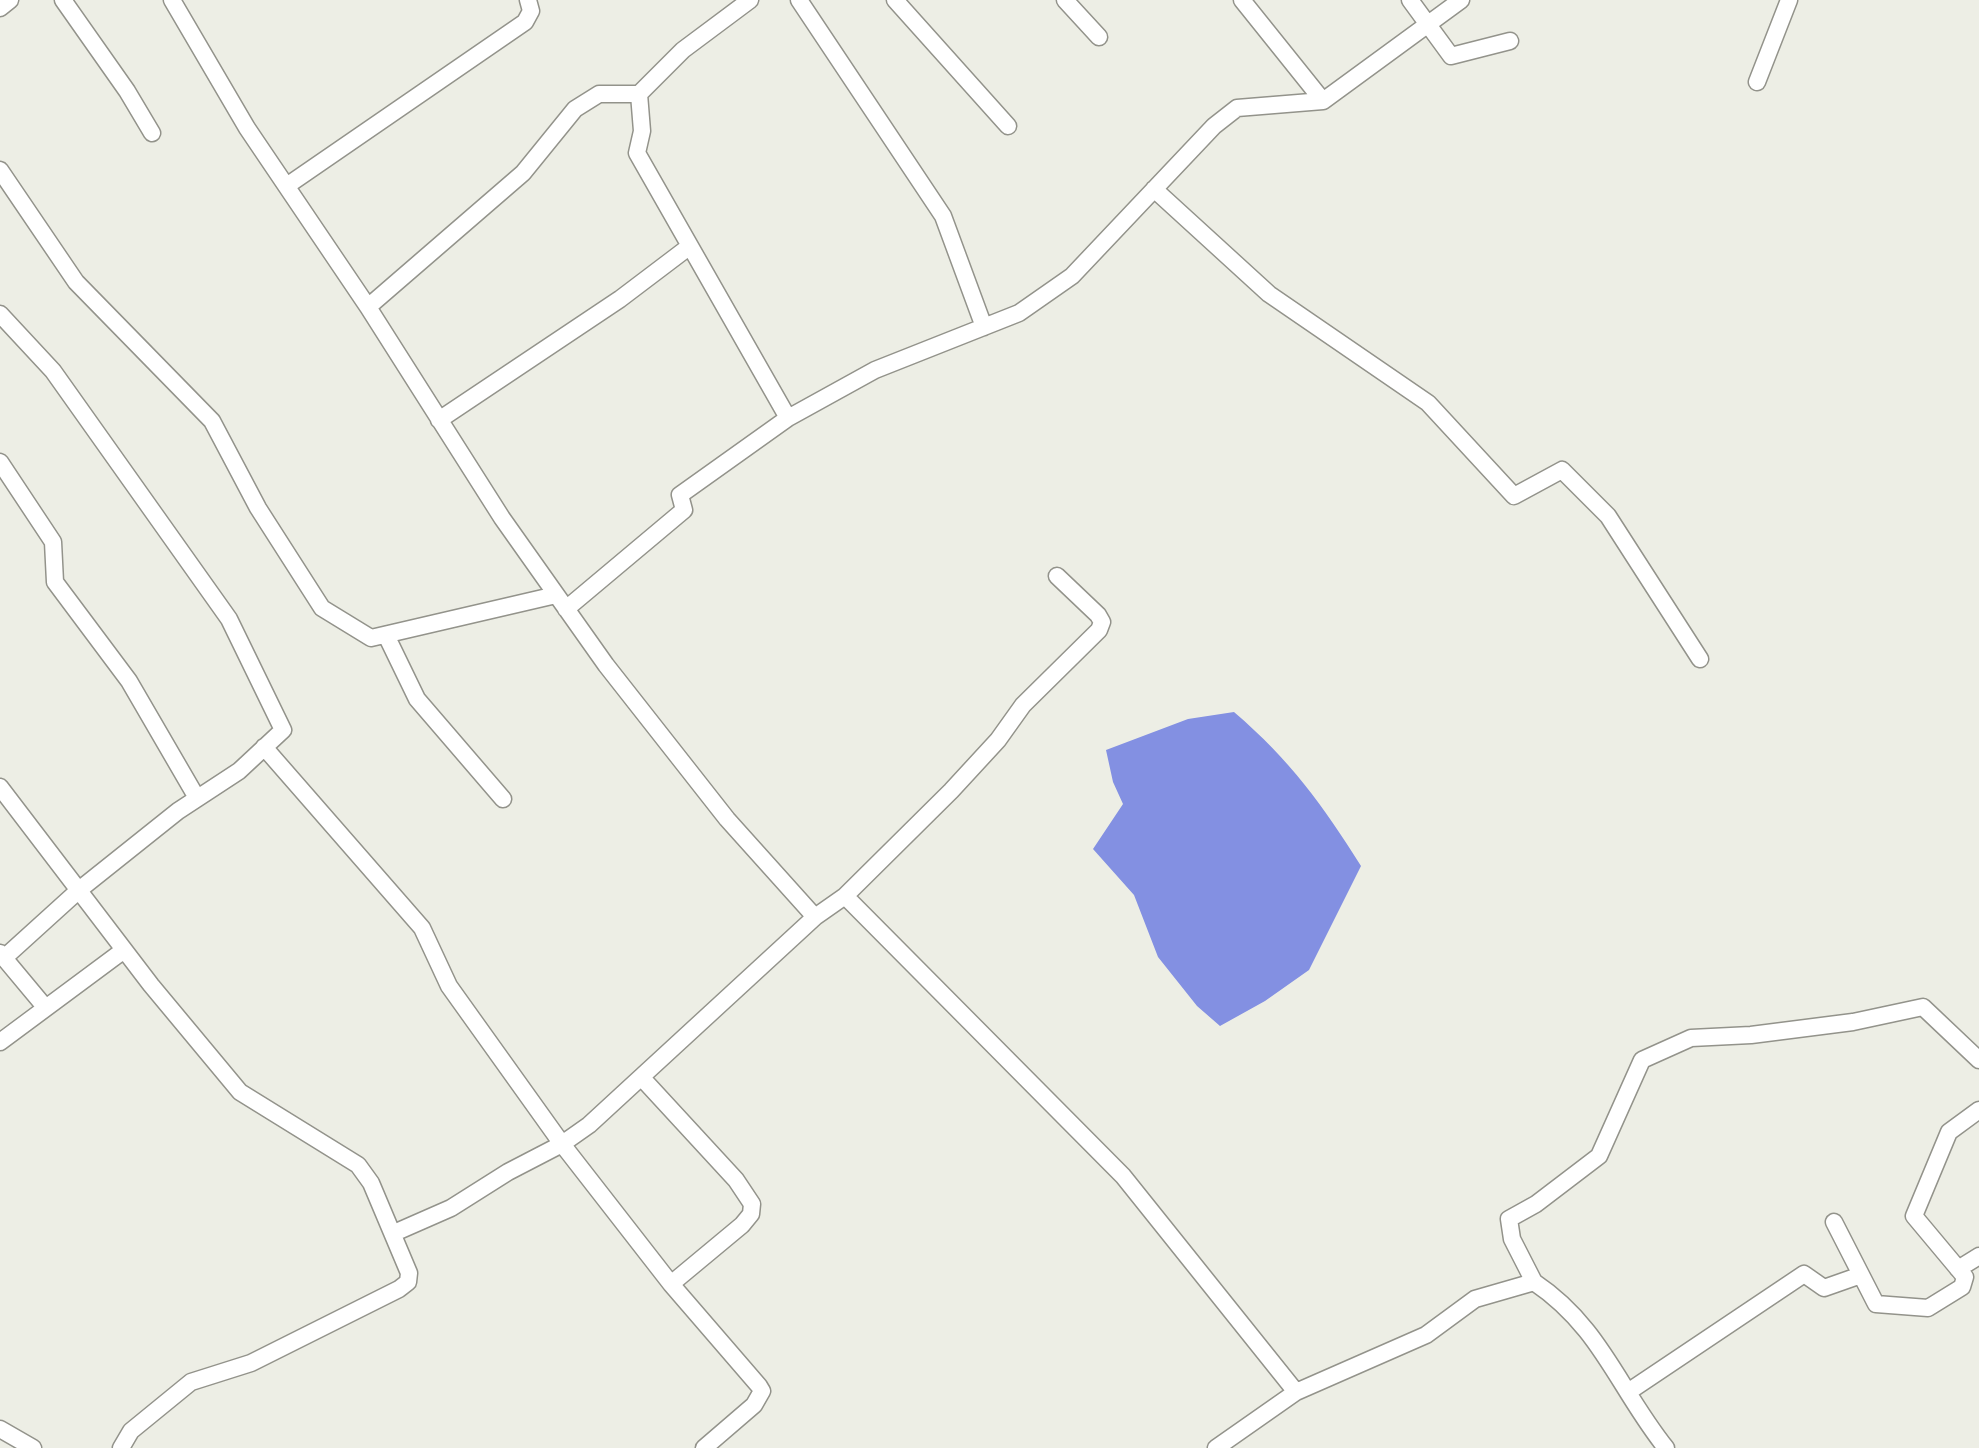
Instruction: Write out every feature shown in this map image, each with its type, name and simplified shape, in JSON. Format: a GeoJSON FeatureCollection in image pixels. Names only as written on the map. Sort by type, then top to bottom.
{"type":"FeatureCollection","features":[{"type":"Feature","properties":{"kind":"street"},"geometry":{"type":"LineString","coordinates":[[0,8],[10,0]]}},
{"type":"Feature","properties":{"kind":"street"},"geometry":{"type":"LineString","coordinates":[[63,0],[127,91],[152,133]]}},
{"type":"Feature","properties":{"kind":"street"},"geometry":{"type":"LineString","coordinates":[[172,0],[247,128],[369,307],[502,518],[556,595],[727,819],[815,917]]}},
{"type":"Feature","properties":{"kind":"street"},"geometry":{"type":"LineString","coordinates":[[288,185],[526,22],[531,12],[528,0]]}},
{"type":"Feature","properties":{"kind":"street"},"geometry":{"type":"LineString","coordinates":[[369,307],[523,173],[575,109],[599,94],[639,94],[683,50],[750,0]]}},
{"type":"Feature","properties":{"kind":"street"},"geometry":{"type":"LineString","coordinates":[[799,0],[943,216],[985,327]]}},
{"type":"Feature","properties":{"kind":"street"},"geometry":{"type":"LineString","coordinates":[[894,0],[1008,126]]}},
{"type":"Feature","properties":{"kind":"street"},"geometry":{"type":"LineString","coordinates":[[1065,0],[1100,37]]}},
{"type":"Feature","properties":{"kind":"street"},"geometry":{"type":"LineString","coordinates":[[1242,0],[1323,101]]}},
{"type":"Feature","properties":{"kind":"street"},"geometry":{"type":"LineString","coordinates":[[1410,0],[1427,27],[1451,56],[1510,41]]}},
{"type":"Feature","properties":{"kind":"street"},"geometry":{"type":"LineString","coordinates":[[566,608],[684,510],[680,495],[788,418],[875,370],[1019,313],[1072,276],[1214,126],[1237,108],[1323,101],[1461,0]]}},
{"type":"Feature","properties":{"kind":"street"},"geometry":{"type":"LineString","coordinates":[[1757,82],[1789,0]]}},
{"type":"Feature","properties":{"kind":"street"},"geometry":{"type":"LineString","coordinates":[[639,94],[642,131],[637,153],[788,418]]}},
{"type":"Feature","properties":{"kind":"street"},"geometry":{"type":"LineString","coordinates":[[0,170],[75,282],[212,421],[258,508],[323,608],[371,638],[556,595]]}},
{"type":"Feature","properties":{"kind":"street"},"geometry":{"type":"LineString","coordinates":[[1154,189],[1269,294],[1428,403],[1514,496],[1562,470],[1608,516],[1700,659]]}},
{"type":"Feature","properties":{"kind":"street"},"geometry":{"type":"LineString","coordinates":[[439,420],[620,299],[690,246]]}},
{"type":"Feature","properties":{"kind":"street"},"geometry":{"type":"LineString","coordinates":[[0,314],[53,371],[229,619],[283,730],[239,771],[197,798],[79,890],[2,956],[45,1007]]}},
{"type":"Feature","properties":{"kind":"street"},"geometry":{"type":"LineString","coordinates":[[0,462],[52,542],[55,582],[129,681],[197,798]]}},
{"type":"Feature","properties":{"kind":"street"},"geometry":{"type":"LineString","coordinates":[[394,1233],[451,1208],[508,1172],[562,1144],[642,1078],[815,917],[845,896],[972,769],[1023,705],[1099,630],[1102,622],[1098,615],[1057,576]]}},
{"type":"Feature","properties":{"kind":"street"},"geometry":{"type":"LineString","coordinates":[[386,635],[417,699],[503,799]]}},
{"type":"Feature","properties":{"kind":"street"},"geometry":{"type":"LineString","coordinates":[[264,747],[422,928],[449,986],[562,1144],[671,1284],[762,1391],[754,1405],[704,1448]]}},
{"type":"Feature","properties":{"kind":"street"},"geometry":{"type":"LineString","coordinates":[[0,787],[124,950],[240,1092],[358,1165],[371,1183],[409,1273],[408,1282],[400,1289],[251,1363],[191,1382],[131,1431],[121,1448]]}},
{"type":"Feature","properties":{"kind":"street"},"geometry":{"type":"LineString","coordinates":[[845,896],[1124,1176],[1296,1392]]}},
{"type":"Feature","properties":{"kind":"street"},"geometry":{"type":"LineString","coordinates":[[0,1042],[124,950]]}},
{"type":"Feature","properties":{"kind":"street"},"geometry":{"type":"LineString","coordinates":[[1666,1448],[1599,1343],[1562,1302],[1534,1282],[1512,1239],[1508,1219],[1536,1203],[1598,1156],[1642,1060],[1690,1038],[1764,1034],[1853,1022],[1923,1007],[1979,1059]]}},
{"type":"Feature","properties":{"kind":"street"},"geometry":{"type":"LineString","coordinates":[[642,1078],[736,1180],[752,1204],[751,1214],[742,1225],[671,1284]]}},
{"type":"Feature","properties":{"kind":"street"},"geometry":{"type":"LineString","coordinates":[[1834,1222],[1876,1304],[1927,1308],[1962,1287],[1965,1277],[1914,1216],[1949,1132],[1979,1111]]}},
{"type":"Feature","properties":{"kind":"street"},"geometry":{"type":"LineString","coordinates":[[1958,1269],[1979,1256]]}},
{"type":"Feature","properties":{"kind":"street"},"geometry":{"type":"LineString","coordinates":[[1628,1392],[1804,1274],[1824,1289],[1861,1275]]}},
{"type":"Feature","properties":{"kind":"street"},"geometry":{"type":"LineString","coordinates":[[1216,1448],[1296,1392],[1426,1335],[1475,1299],[1534,1282]]}},
{"type":"Feature","properties":{"kind":"street"},"geometry":{"type":"LineString","coordinates":[[0,1429],[33,1448]]}},
{"type":"Feature","properties":{"kind":"water"},"geometry":{"type":"Polygon","coordinates":[[[1234,712],[1272,748],[1304,784],[1361,866],[1309,970],[1265,1001],[1220,1026],[1197,1006],[1158,957],[1134,895],[1093,849],[1123,804],[1113,782],[1106,750],[1188,719],[1234,712]]]}}]}
